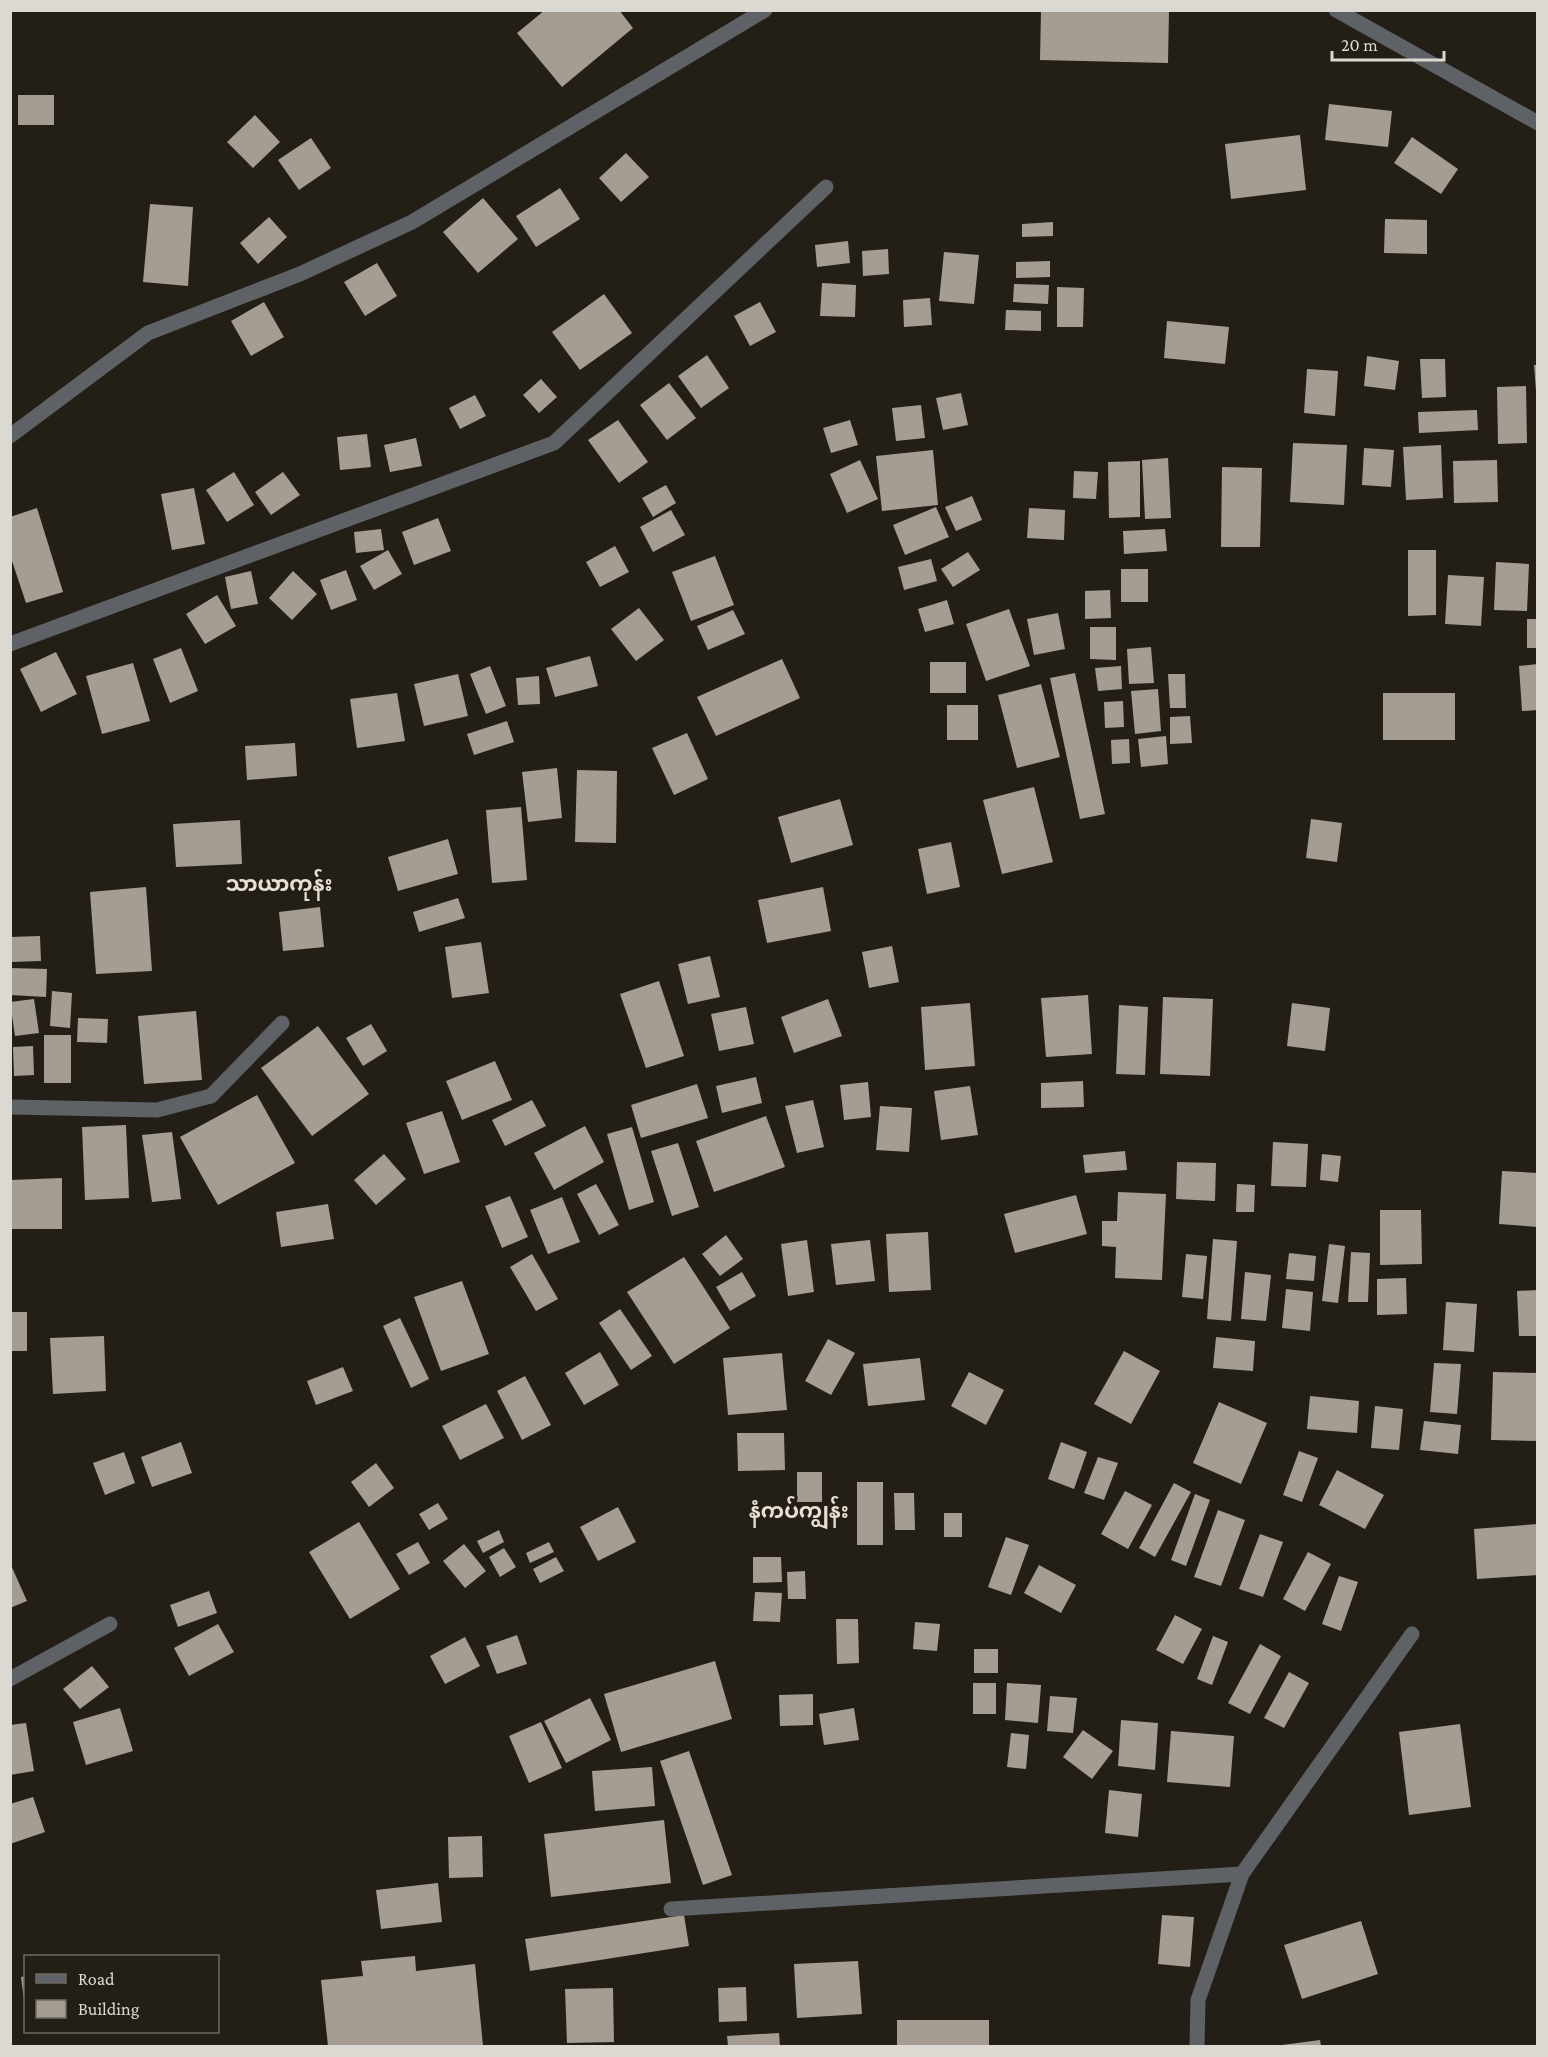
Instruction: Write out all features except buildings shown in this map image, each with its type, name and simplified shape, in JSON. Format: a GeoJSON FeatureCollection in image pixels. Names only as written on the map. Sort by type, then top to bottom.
{"type":"FeatureCollection","features":[{"type":"Feature","properties":{"kind":"street"},"geometry":{"type":"LineString","coordinates":[[10,436],[148,333],[300,274],[412,222],[765,10]]}},
{"type":"Feature","properties":{"kind":"street"},"geometry":{"type":"LineString","coordinates":[[1336,10],[1538,123]]}},
{"type":"Feature","properties":{"kind":"street"},"geometry":{"type":"LineString","coordinates":[[10,645],[554,443],[826,187]]}},
{"type":"Feature","properties":{"kind":"street"},"geometry":{"type":"LineString","coordinates":[[10,1107],[157,1110],[211,1096],[282,1023]]}},
{"type":"Feature","properties":{"kind":"street"},"geometry":{"type":"LineString","coordinates":[[10,1679],[110,1624]]}},
{"type":"Feature","properties":{"kind":"street"},"geometry":{"type":"LineString","coordinates":[[1197,2046],[1198,2000],[1242,1874],[1412,1634]]}},
{"type":"Feature","properties":{"kind":"street"},"geometry":{"type":"LineString","coordinates":[[671,1909],[1242,1874]]}},
{"type":"Feature","properties":{"kind":"district","name":"သာယာကုန်း"},"geometry":{"type":"Point","coordinates":[279,884]}},
{"type":"Feature","properties":{"kind":"district","name":"နံကပ်ကျွန်း"},"geometry":{"type":"Point","coordinates":[799,1511]}}]}
